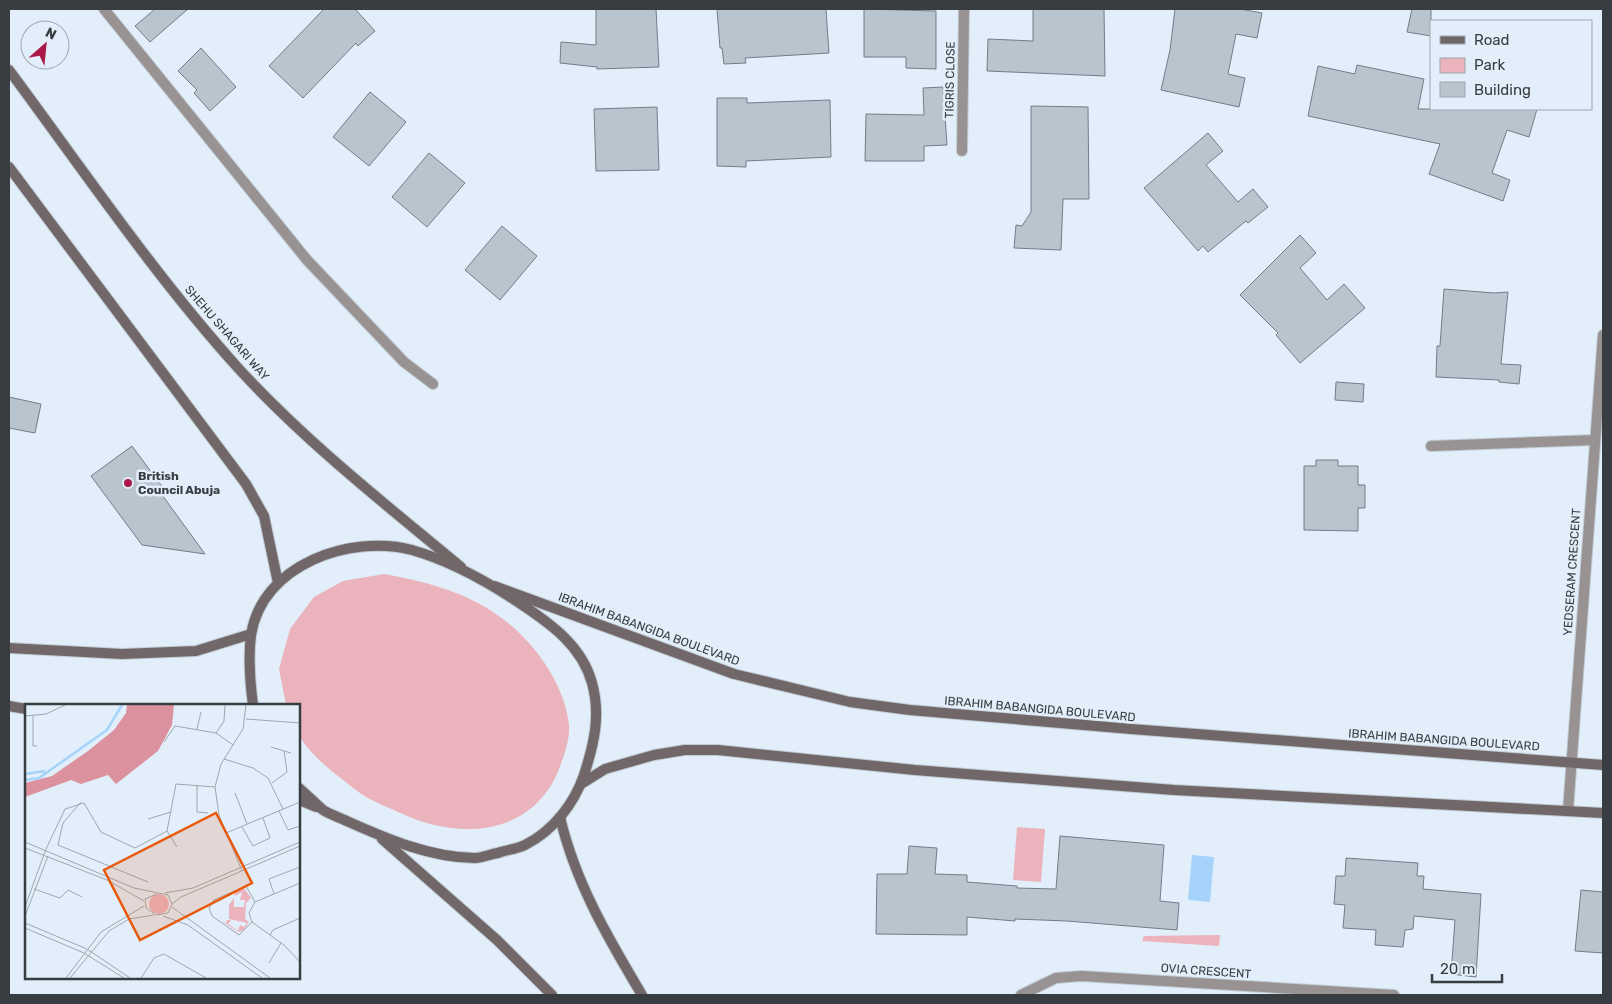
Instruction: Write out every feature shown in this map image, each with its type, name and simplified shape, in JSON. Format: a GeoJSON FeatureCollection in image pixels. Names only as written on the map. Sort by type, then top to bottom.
{"type":"FeatureCollection","features":[{"type":"Feature","properties":{"kind":"main road","name":"SHEHU SHAGARI WAY"},"geometry":{"type":"LineString","coordinates":[[9,70],[192,315],[241,370],[289,419],[350,474],[468,572]]}},
{"type":"Feature","properties":{"kind":"main road"},"geometry":{"type":"LineString","coordinates":[[9,167],[246,484],[264,516],[278,583]]}},
{"type":"Feature","properties":{"kind":"main road"},"geometry":{"type":"LineString","coordinates":[[253,704],[250,675],[251,634],[260,610],[278,583],[304,565],[333,551],[372,544],[412,550],[468,572],[494,586],[554,628],[578,650],[592,682],[597,713],[594,745],[581,784],[560,817],[552,828],[524,846],[476,858],[423,850],[377,835],[300,800]]}},
{"type":"Feature","properties":{"kind":"main road","name":"IBRAHIM BABANGIDA BOULEVARD"},"geometry":{"type":"LineString","coordinates":[[494,586],[734,674],[850,702],[910,710],[1131,729],[1603,764]]}},
{"type":"Feature","properties":{"kind":"main road"},"geometry":{"type":"LineString","coordinates":[[9,648],[122,654],[196,651],[251,634]]}},
{"type":"Feature","properties":{"kind":"main road"},"geometry":{"type":"LineString","coordinates":[[9,706],[25,709]]}},
{"type":"Feature","properties":{"kind":"main road"},"geometry":{"type":"LineString","coordinates":[[581,784],[605,769],[654,755],[685,750],[718,750],[916,770],[1174,790],[1603,813]]}},
{"type":"Feature","properties":{"kind":"main road"},"geometry":{"type":"LineString","coordinates":[[300,789],[325,811]]}},
{"type":"Feature","properties":{"kind":"main road"},"geometry":{"type":"LineString","coordinates":[[560,817],[566,844],[581,885],[642,995]]}},
{"type":"Feature","properties":{"kind":"main road"},"geometry":{"type":"LineString","coordinates":[[377,835],[497,940],[552,995]]}},
{"type":"Feature","properties":{"kind":"street"},"geometry":{"type":"LineString","coordinates":[[104,9],[307,260],[404,362],[432,384]]}},
{"type":"Feature","properties":{"kind":"street","name":"TIGRIS CLOSE"},"geometry":{"type":"LineString","coordinates":[[962,152],[964,9]]}},
{"type":"Feature","properties":{"kind":"street","name":"YEDSERAM CRESCENT"},"geometry":{"type":"LineString","coordinates":[[1568,811],[1570,762],[1603,335]]}},
{"type":"Feature","properties":{"kind":"street"},"geometry":{"type":"LineString","coordinates":[[1431,446],[1595,440]]}},
{"type":"Feature","properties":{"kind":"street","name":"OVIA CRESCENT"},"geometry":{"type":"LineString","coordinates":[[1021,995],[1056,978],[1082,976],[1335,993],[1394,995]]}},
{"type":"Feature","properties":{"kind":"green space"},"geometry":{"type":"Polygon","coordinates":[[[384,574],[440,587],[480,604],[493,612],[520,633],[532,646],[553,676],[560,692],[566,708],[569,736],[559,769],[547,791],[532,808],[514,819],[493,826],[471,829],[448,828],[425,823],[361,794],[317,758],[304,743],[300,737],[300,704],[286,704],[279,669],[290,629],[314,597],[343,581],[384,574]]]}},
{"type":"Feature","properties":{"kind":"green space"},"geometry":{"type":"Polygon","coordinates":[[[1017,827],[1045,829],[1041,882],[1013,880],[1017,827]]]}},
{"type":"Feature","properties":{"kind":"green space"},"geometry":{"type":"Polygon","coordinates":[[[1220,935],[1219,946],[1142,941],[1144,936],[1220,935]]]}},
{"type":"Feature","properties":{"kind":"water"},"geometry":{"type":"Polygon","coordinates":[[[1192,855],[1214,857],[1210,902],[1188,900],[1192,855]]]}},
{"type":"Feature","properties":{"kind":"building"},"geometry":{"type":"Polygon","coordinates":[[[155,9],[188,9],[150,42],[135,26],[155,9]]]}},
{"type":"Feature","properties":{"kind":"building"},"geometry":{"type":"Polygon","coordinates":[[[324,9],[355,9],[375,31],[358,46],[356,43],[303,98],[269,66],[324,9]]]}},
{"type":"Feature","properties":{"kind":"building"},"geometry":{"type":"Polygon","coordinates":[[[596,9],[656,9],[659,67],[597,69],[597,67],[560,63],[561,42],[596,45],[596,9]]]}},
{"type":"Feature","properties":{"kind":"building"},"geometry":{"type":"Polygon","coordinates":[[[717,9],[826,9],[829,53],[745,58],[746,63],[724,64],[722,48],[720,48],[717,9]]]}},
{"type":"Feature","properties":{"kind":"building"},"geometry":{"type":"Polygon","coordinates":[[[864,9],[936,11],[936,69],[906,68],[906,57],[864,57],[864,9]]]}},
{"type":"Feature","properties":{"kind":"building"},"geometry":{"type":"Polygon","coordinates":[[[1033,9],[1104,9],[1105,76],[987,71],[988,39],[1033,41],[1033,9]]]}},
{"type":"Feature","properties":{"kind":"building"},"geometry":{"type":"Polygon","coordinates":[[[1175,9],[1240,9],[1262,13],[1257,38],[1236,34],[1228,74],[1245,78],[1239,107],[1161,90],[1170,50],[1175,9]]]}},
{"type":"Feature","properties":{"kind":"building"},"geometry":{"type":"Polygon","coordinates":[[[1412,9],[1431,9],[1430,36],[1407,32],[1412,9]]]}},
{"type":"Feature","properties":{"kind":"building"},"geometry":{"type":"Polygon","coordinates":[[[201,48],[236,87],[210,111],[194,93],[197,90],[178,71],[201,48]]]}},
{"type":"Feature","properties":{"kind":"building"},"geometry":{"type":"Polygon","coordinates":[[[1357,65],[1424,79],[1418,109],[1537,110],[1529,137],[1507,130],[1492,173],[1510,180],[1503,201],[1429,174],[1440,144],[1308,116],[1318,66],[1355,74],[1357,65]]]}},
{"type":"Feature","properties":{"kind":"building"},"geometry":{"type":"Polygon","coordinates":[[[943,87],[947,145],[924,146],[924,161],[865,161],[866,114],[924,115],[923,88],[943,87]]]}},
{"type":"Feature","properties":{"kind":"building"},"geometry":{"type":"Polygon","coordinates":[[[370,92],[406,122],[369,166],[333,137],[370,92]]]}},
{"type":"Feature","properties":{"kind":"building"},"geometry":{"type":"Polygon","coordinates":[[[717,98],[747,98],[747,103],[830,100],[831,157],[746,161],[746,167],[717,166],[717,98]]]}},
{"type":"Feature","properties":{"kind":"building"},"geometry":{"type":"Polygon","coordinates":[[[1031,106],[1088,107],[1089,199],[1063,199],[1061,250],[1014,248],[1016,225],[1022,226],[1031,212],[1031,106]]]}},
{"type":"Feature","properties":{"kind":"building"},"geometry":{"type":"Polygon","coordinates":[[[657,107],[659,170],[596,171],[594,109],[657,107]]]}},
{"type":"Feature","properties":{"kind":"building"},"geometry":{"type":"Polygon","coordinates":[[[1208,133],[1223,151],[1206,165],[1238,202],[1253,189],[1268,207],[1248,223],[1246,221],[1208,252],[1203,246],[1198,251],[1144,188],[1208,133]]]}},
{"type":"Feature","properties":{"kind":"building"},"geometry":{"type":"Polygon","coordinates":[[[429,153],[465,183],[427,227],[392,197],[429,153]]]}},
{"type":"Feature","properties":{"kind":"building"},"geometry":{"type":"Polygon","coordinates":[[[502,226],[537,256],[500,300],[465,270],[502,226]]]}},
{"type":"Feature","properties":{"kind":"building"},"geometry":{"type":"Polygon","coordinates":[[[1300,235],[1316,253],[1300,268],[1327,300],[1344,284],[1365,308],[1300,363],[1276,335],[1278,333],[1240,295],[1300,235]]]}},
{"type":"Feature","properties":{"kind":"building"},"geometry":{"type":"Polygon","coordinates":[[[1444,289],[1494,293],[1508,292],[1501,364],[1521,365],[1519,384],[1499,382],[1499,380],[1436,377],[1437,346],[1440,346],[1444,289]]]}},
{"type":"Feature","properties":{"kind":"building"},"geometry":{"type":"Polygon","coordinates":[[[1336,382],[1364,384],[1363,402],[1335,400],[1336,382]]]}},
{"type":"Feature","properties":{"kind":"building"},"geometry":{"type":"Polygon","coordinates":[[[9,397],[41,404],[35,433],[9,428],[9,397]]]}},
{"type":"Feature","properties":{"kind":"building"},"geometry":{"type":"Polygon","coordinates":[[[132,446],[164,489],[160,492],[205,554],[142,545],[91,476],[132,446]]]}},
{"type":"Feature","properties":{"kind":"building"},"geometry":{"type":"Polygon","coordinates":[[[1316,460],[1338,460],[1338,466],[1358,466],[1358,485],[1365,485],[1365,508],[1358,508],[1358,531],[1304,530],[1304,466],[1316,466],[1316,460]]]}},
{"type":"Feature","properties":{"kind":"building"},"geometry":{"type":"Polygon","coordinates":[[[1060,836],[1164,845],[1160,901],[1179,903],[1177,930],[1067,921],[1015,919],[1015,921],[967,917],[967,935],[876,934],[877,874],[907,874],[909,846],[937,848],[935,874],[967,875],[967,882],[1017,886],[1017,888],[1056,889],[1060,836]]]}},
{"type":"Feature","properties":{"kind":"building"},"geometry":{"type":"Polygon","coordinates":[[[1346,858],[1418,863],[1417,876],[1424,876],[1423,889],[1481,894],[1476,977],[1451,974],[1455,920],[1414,916],[1413,929],[1405,930],[1403,947],[1375,945],[1376,930],[1343,928],[1345,905],[1334,904],[1336,876],[1345,876],[1346,858]]]}},
{"type":"Feature","properties":{"kind":"building"},"geometry":{"type":"Polygon","coordinates":[[[1581,890],[1603,892],[1603,953],[1575,951],[1581,890]]]}},
{"type":"Feature","properties":{"kind":"place","name":"British Council Abuja"},"geometry":{"type":"Point","coordinates":[128,483]}}]}
